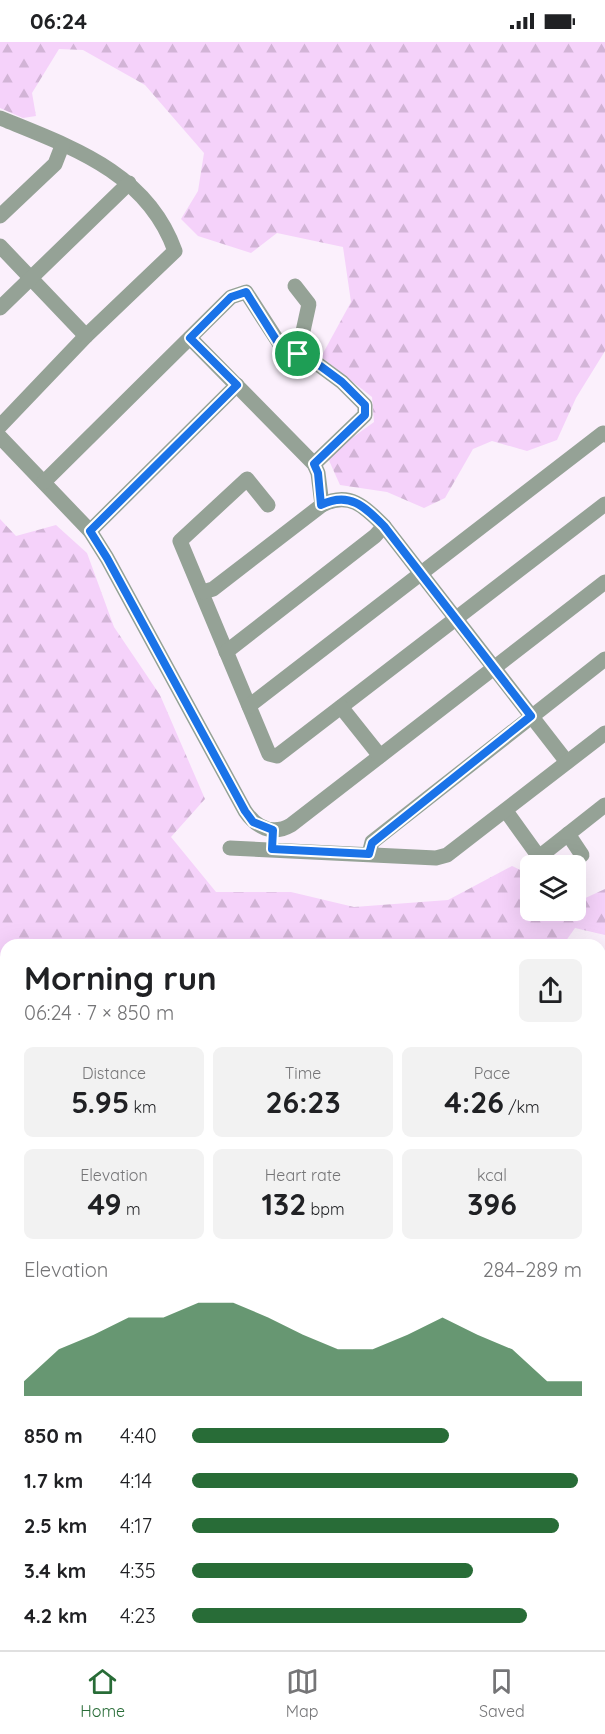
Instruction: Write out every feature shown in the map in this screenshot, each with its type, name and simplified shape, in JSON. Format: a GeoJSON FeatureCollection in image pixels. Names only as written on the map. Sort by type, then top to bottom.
{"type":"FeatureCollection","features":[{"type":"Feature","properties":{"kind":"street"},"geometry":{"type":"LineString","coordinates":[[0,118],[108,166],[144,199],[171,240],[175,251],[86,336],[0,426]]}},
{"type":"Feature","properties":{"kind":"street"},"geometry":{"type":"LineString","coordinates":[[0,216],[56,164],[62,146]]}},
{"type":"Feature","properties":{"kind":"street"},"geometry":{"type":"LineString","coordinates":[[0,308],[129,183]]}},
{"type":"Feature","properties":{"kind":"street"},"geometry":{"type":"LineString","coordinates":[[0,246],[86,336]]}},
{"type":"Feature","properties":{"kind":"street"},"geometry":{"type":"LineString","coordinates":[[295,286],[309,304],[298,354]]}},
{"type":"Feature","properties":{"kind":"street"},"geometry":{"type":"LineString","coordinates":[[44,482],[231,297],[246,292],[280,346],[298,354],[342,382],[365,405],[365,415],[314,464]]}},
{"type":"Feature","properties":{"kind":"street"},"geometry":{"type":"LineString","coordinates":[[190,338],[314,464],[318,473],[321,505]]}},
{"type":"Feature","properties":{"kind":"street"},"geometry":{"type":"LineString","coordinates":[[90,531],[237,385]]}},
{"type":"Feature","properties":{"kind":"street"},"geometry":{"type":"LineString","coordinates":[[249,706],[420,572],[603,433],[605,435]]}},
{"type":"Feature","properties":{"kind":"street"},"geometry":{"type":"LineString","coordinates":[[0,437],[90,531],[245,811],[253,822],[273,830],[291,825],[605,582]]}},
{"type":"Feature","properties":{"kind":"street"},"geometry":{"type":"LineString","coordinates":[[268,505],[247,479],[180,541],[269,754],[277,756],[457,620],[605,504]]}},
{"type":"Feature","properties":{"kind":"street"},"geometry":{"type":"LineString","coordinates":[[203,592],[213,589],[321,505],[333,499],[349,499],[371,513],[384,526],[567,762]]}},
{"type":"Feature","properties":{"kind":"street"},"geometry":{"type":"LineString","coordinates":[[226,652],[375,536],[384,526]]}},
{"type":"Feature","properties":{"kind":"street"},"geometry":{"type":"LineString","coordinates":[[369,854],[372,843],[605,658]]}},
{"type":"Feature","properties":{"kind":"street"},"geometry":{"type":"LineString","coordinates":[[341,707],[380,756]]}},
{"type":"Feature","properties":{"kind":"street"},"geometry":{"type":"LineString","coordinates":[[230,848],[436,858],[447,855],[605,733]]}},
{"type":"Feature","properties":{"kind":"street"},"geometry":{"type":"LineString","coordinates":[[506,811],[539,857],[605,805]]}},
{"type":"Feature","properties":{"kind":"street"},"geometry":{"type":"LineString","coordinates":[[272,849],[273,830]]}},
{"type":"Feature","properties":{"kind":"street"},"geometry":{"type":"LineString","coordinates":[[568,834],[582,855]]}},
{"type":"Feature","properties":{"kind":"green space"},"geometry":{"type":"Polygon","coordinates":[[[0,42],[605,42],[605,351],[576,398],[557,440],[527,451],[492,441],[473,449],[445,498],[424,508],[387,492],[340,485],[327,456],[374,422],[372,397],[321,357],[351,302],[343,247],[277,233],[251,253],[198,236],[181,219],[198,191],[204,153],[145,85],[83,50],[59,49],[32,93],[36,116],[23,118],[0,108],[0,42]]]}},
{"type":"Feature","properties":{"kind":"green space"},"geometry":{"type":"Polygon","coordinates":[[[0,519],[16,536],[56,525],[87,553],[114,627],[160,695],[205,799],[171,837],[216,892],[291,892],[354,907],[448,900],[512,866],[520,870],[520,921],[586,921],[586,898],[605,889],[605,935],[575,928],[567,939],[0,939],[0,519]]]}},
{"type":"Feature","properties":{"kind":"route"},"geometry":{"type":"LineString","coordinates":[[246,292],[280,346],[298,354],[319,365],[342,382],[365,405],[365,415],[314,464],[318,473],[321,505],[333,499],[349,499],[371,513],[384,526],[531,716],[372,843],[369,854],[272,849],[273,830],[263,828],[253,822],[245,811],[90,531],[237,385],[190,338],[231,297],[246,292]]}}]}
